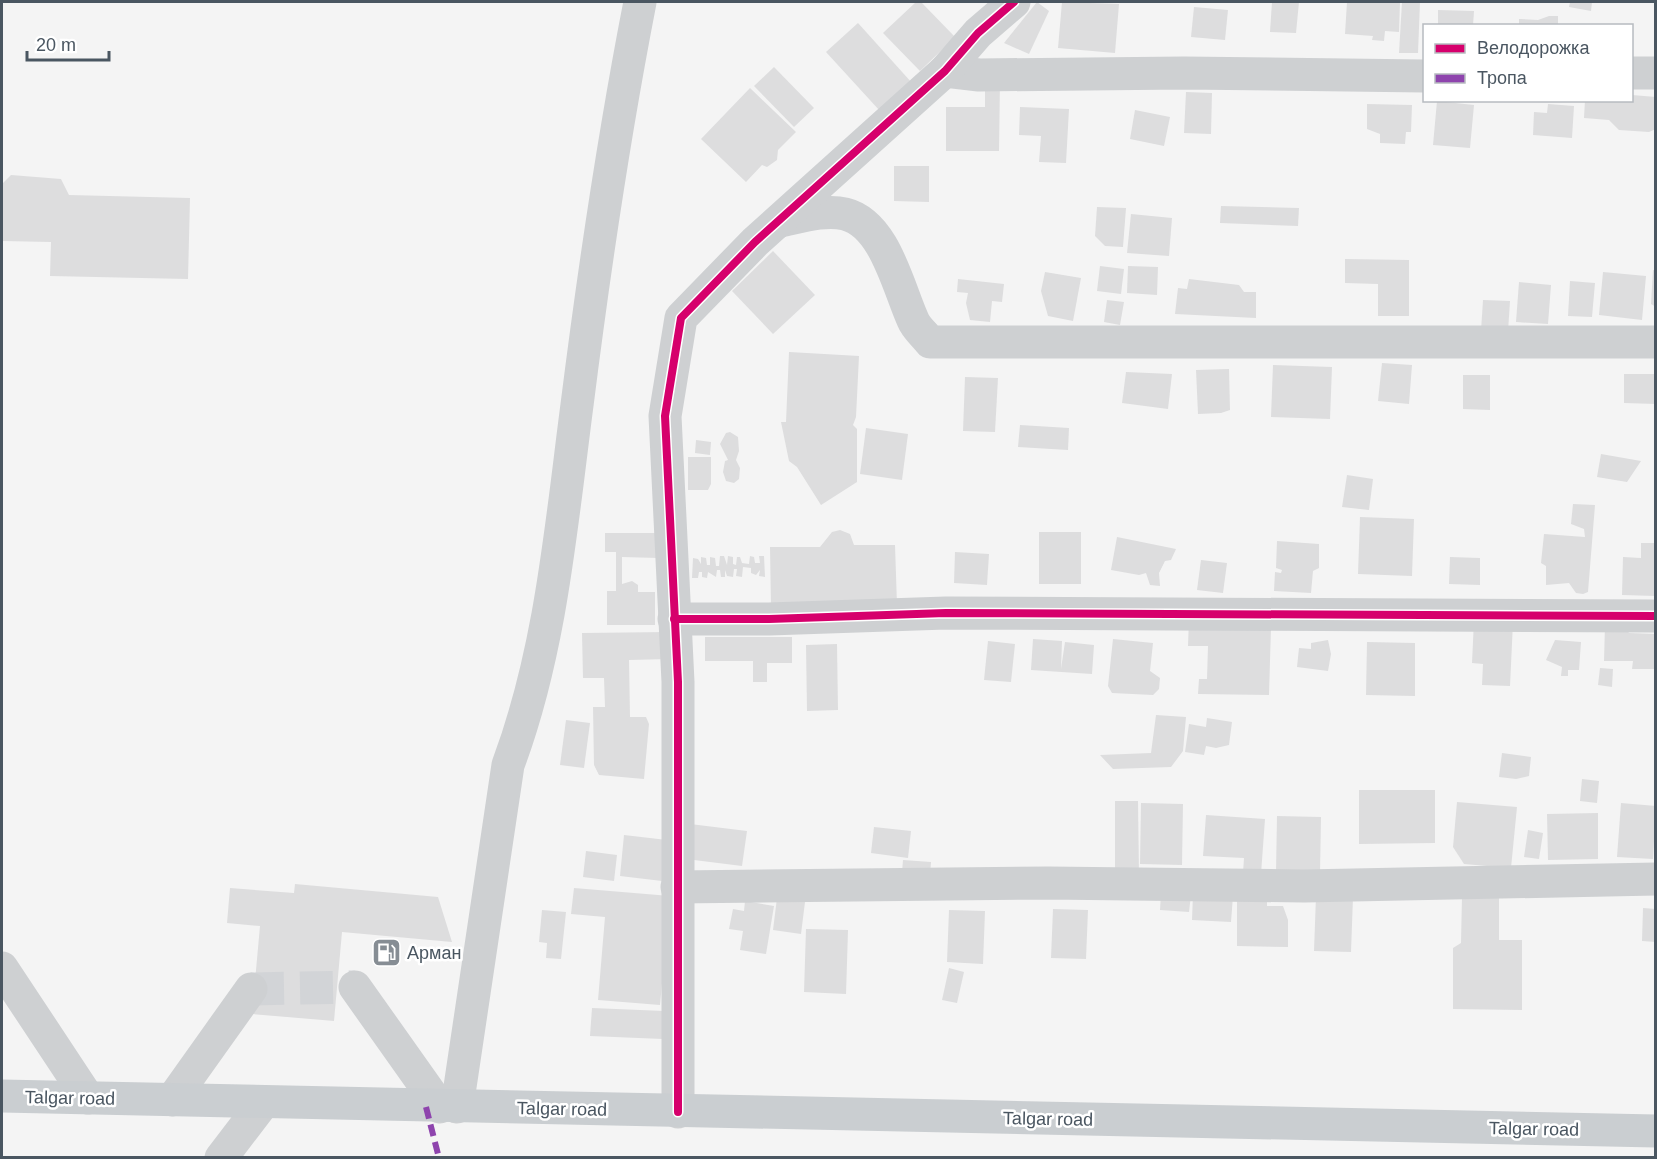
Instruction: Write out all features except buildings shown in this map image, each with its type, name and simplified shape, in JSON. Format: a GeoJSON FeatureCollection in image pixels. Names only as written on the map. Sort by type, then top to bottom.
{"type":"FeatureCollection","features":[{"type":"Feature","properties":{"kind":"main road","name":"Talgar road"},"geometry":{"type":"LineString","coordinates":[[2,1096],[1656,1131]]}},
{"type":"Feature","properties":{"kind":"street"},"geometry":{"type":"LineString","coordinates":[[441,1107],[507,765],[522,726],[552,603],[597,245],[640,2]]}},
{"type":"Feature","properties":{"kind":"street"},"geometry":{"type":"LineString","coordinates":[[678,1112],[678,682],[665,416],[681,318],[755,242],[945,71],[978,33],[1014,2]]}},
{"type":"Feature","properties":{"kind":"street"},"geometry":{"type":"LineString","coordinates":[[945,71],[979,75],[1184,73],[1423,76]]}},
{"type":"Feature","properties":{"kind":"street"},"geometry":{"type":"LineString","coordinates":[[1633,74],[1656,73]]}},
{"type":"Feature","properties":{"kind":"street"},"geometry":{"type":"LineString","coordinates":[[781,221],[819,214],[845,214],[872,229],[899,281],[914,322],[930,342],[1656,342]]}},
{"type":"Feature","properties":{"kind":"street"},"geometry":{"type":"LineString","coordinates":[[675,619],[769,619],[946,613],[1656,616]]}},
{"type":"Feature","properties":{"kind":"street"},"geometry":{"type":"LineString","coordinates":[[677,887],[1048,883],[1304,886],[1656,879]]}},
{"type":"Feature","properties":{"kind":"street"},"geometry":{"type":"LineString","coordinates":[[2,968],[88,1098]]}},
{"type":"Feature","properties":{"kind":"street"},"geometry":{"type":"LineString","coordinates":[[355,987],[441,1107]]}},
{"type":"Feature","properties":{"kind":"street"},"geometry":{"type":"LineString","coordinates":[[172,1100],[251,989]]}},
{"type":"Feature","properties":{"kind":"street"},"geometry":{"type":"LineString","coordinates":[[221,1158],[263,1103]]}},
{"type":"Feature","properties":{"kind":"tunnel"},"geometry":{"type":"LineString","coordinates":[[251,989],[355,987]]}},
{"type":"Feature","properties":{"kind":"marked path"},"geometry":{"type":"LineString","coordinates":[[426,1107],[439,1158]]}},
{"type":"Feature","properties":{"kind":"cycle path"},"geometry":{"type":"LineString","coordinates":[[678,1112],[678,682],[665,416],[681,318],[755,242],[945,71],[978,33],[1014,2]]}},
{"type":"Feature","properties":{"kind":"cycle path"},"geometry":{"type":"LineString","coordinates":[[674,619],[769,619],[946,613],[1656,616]]}},
{"type":"Feature","properties":{"kind":"place","name":"Арман"},"geometry":{"type":"Point","coordinates":[386,953]}}]}
